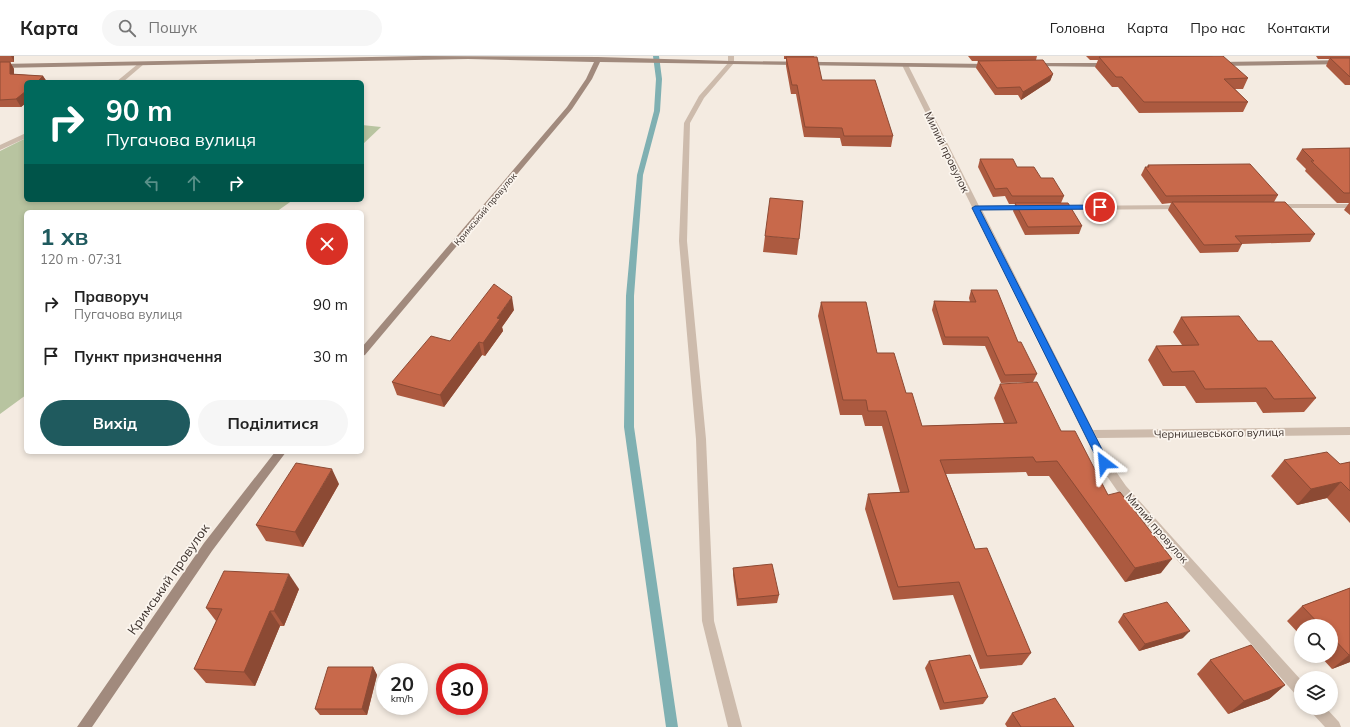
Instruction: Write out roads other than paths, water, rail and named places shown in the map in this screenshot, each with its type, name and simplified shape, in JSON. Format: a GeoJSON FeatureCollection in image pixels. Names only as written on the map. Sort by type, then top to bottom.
{"type":"FeatureCollection","features":[{"type":"Feature","properties":{"kind":"main road"},"geometry":{"type":"LineString","coordinates":[[0,66],[468,57],[688,61],[731,59],[905,65],[998,66]]}},
{"type":"Feature","properties":{"kind":"main road","name":"Кримський провулок"},"geometry":{"type":"LineString","coordinates":[[364,351],[570,108],[589,79],[598,59]]}},
{"type":"Feature","properties":{"kind":"main road"},"geometry":{"type":"LineString","coordinates":[[1207,64],[1350,62]]}},
{"type":"Feature","properties":{"kind":"main road"},"geometry":{"type":"LineString","coordinates":[[1029,66],[1114,65]]}},
{"type":"Feature","properties":{"kind":"main road","name":"Кримський провулок"},"geometry":{"type":"LineString","coordinates":[[84,727],[208,548],[280,454]]}},
{"type":"Feature","properties":{"kind":"street"},"geometry":{"type":"LineString","coordinates":[[731,59],[701,97],[687,123],[683,241],[701,439],[708,621],[735,727]]}},
{"type":"Feature","properties":{"kind":"street"},"geometry":{"type":"LineString","coordinates":[[121,80],[141,64]]}},
{"type":"Feature","properties":{"kind":"street","name":"Милий провулок"},"geometry":{"type":"LineString","coordinates":[[905,65],[975,208],[1104,463],[1122,489],[1160,533],[1294,682]]}},
{"type":"Feature","properties":{"kind":"street"},"geometry":{"type":"LineString","coordinates":[[0,148],[24,136]]}},
{"type":"Feature","properties":{"kind":"street"},"geometry":{"type":"LineString","coordinates":[[1270,206],[1350,206]]}},
{"type":"Feature","properties":{"kind":"street"},"geometry":{"type":"LineString","coordinates":[[1047,208],[1190,207]]}},
{"type":"Feature","properties":{"kind":"street"},"geometry":{"type":"LineString","coordinates":[[975,208],[1031,208]]}},
{"type":"Feature","properties":{"kind":"street","name":"Чернишевського вулиця"},"geometry":{"type":"LineString","coordinates":[[1088,434],[1350,432]]}},
{"type":"Feature","properties":{"kind":"street"},"geometry":{"type":"LineString","coordinates":[[1323,715],[1334,727]]}},
{"type":"Feature","properties":{"kind":"waterway"},"geometry":{"type":"LineString","coordinates":[[656,56],[659,79],[657,111],[640,175],[630,296],[629,427],[672,727]]}}]}
